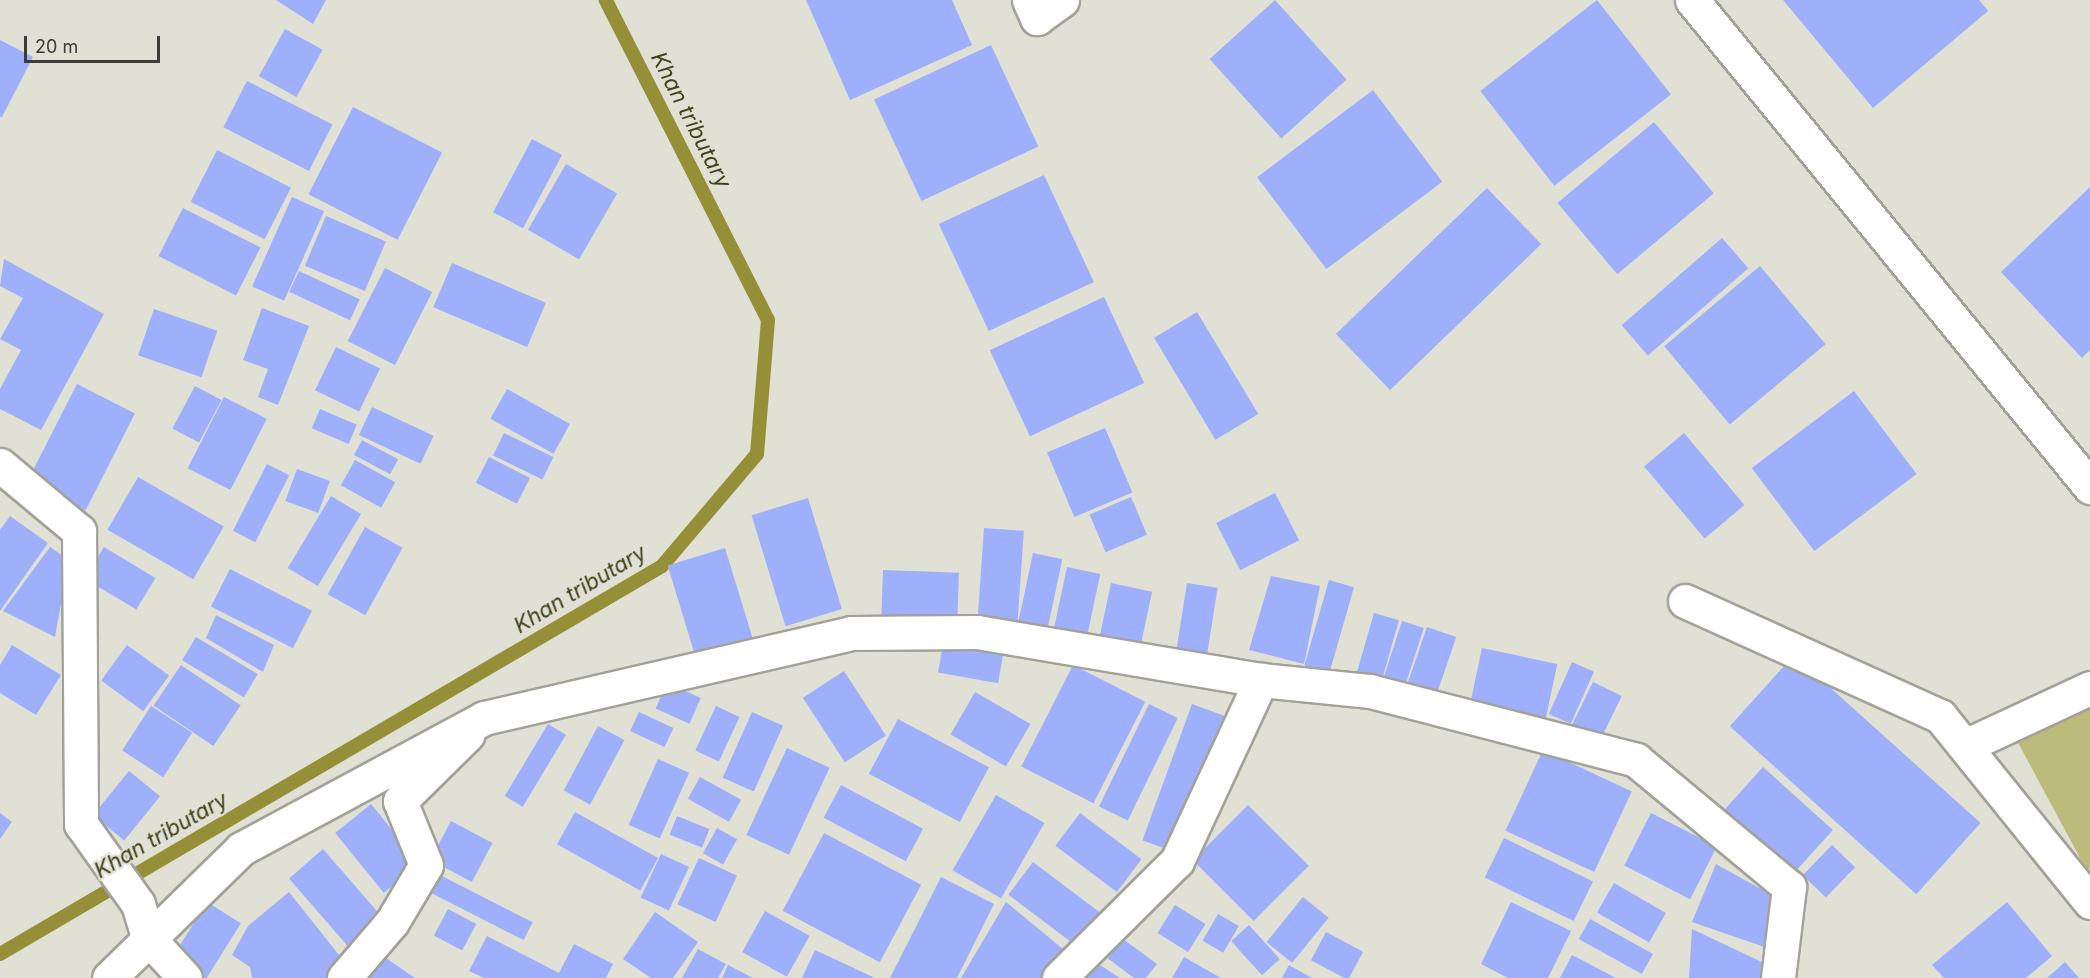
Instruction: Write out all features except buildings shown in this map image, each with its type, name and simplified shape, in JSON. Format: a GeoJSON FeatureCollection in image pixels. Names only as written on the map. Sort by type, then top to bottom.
{"type":"FeatureCollection","features":[{"type":"Feature","properties":{"kind":"street"},"geometry":{"type":"LineString","coordinates":[[1029,0],[1037,18],[1062,0]]}},
{"type":"Feature","properties":{"kind":"street"},"geometry":{"type":"LineString","coordinates":[[1692,0],[2090,488]]}},
{"type":"Feature","properties":{"kind":"street"},"geometry":{"type":"LineString","coordinates":[[0,465],[79,531],[81,824],[138,904],[149,939],[184,978]]}},
{"type":"Feature","properties":{"kind":"street"},"geometry":{"type":"LineString","coordinates":[[1685,601],[1940,717],[2090,902]]}},
{"type":"Feature","properties":{"kind":"street"},"geometry":{"type":"LineString","coordinates":[[110,978],[241,849],[484,718],[851,633],[977,632],[1261,680],[1370,691],[1636,760],[1789,887],[1778,978]]}},
{"type":"Feature","properties":{"kind":"street"},"geometry":{"type":"LineString","coordinates":[[1059,978],[1178,861],[1261,680]]}},
{"type":"Feature","properties":{"kind":"street"},"geometry":{"type":"LineString","coordinates":[[1965,746],[2090,688]]}},
{"type":"Feature","properties":{"kind":"street"},"geometry":{"type":"LineString","coordinates":[[344,978],[393,922],[426,865],[400,801],[484,718]]}},
{"type":"Feature","properties":{"kind":"shaded area"},"geometry":{"type":"Polygon","coordinates":[[[2090,686],[2090,868],[2087,871],[2015,737],[2090,686]]]}},
{"type":"Feature","properties":{"kind":"waterway","name":"Khan tributary"},"geometry":{"type":"LineString","coordinates":[[0,954],[662,566],[757,454],[768,320],[606,0]]}}]}
